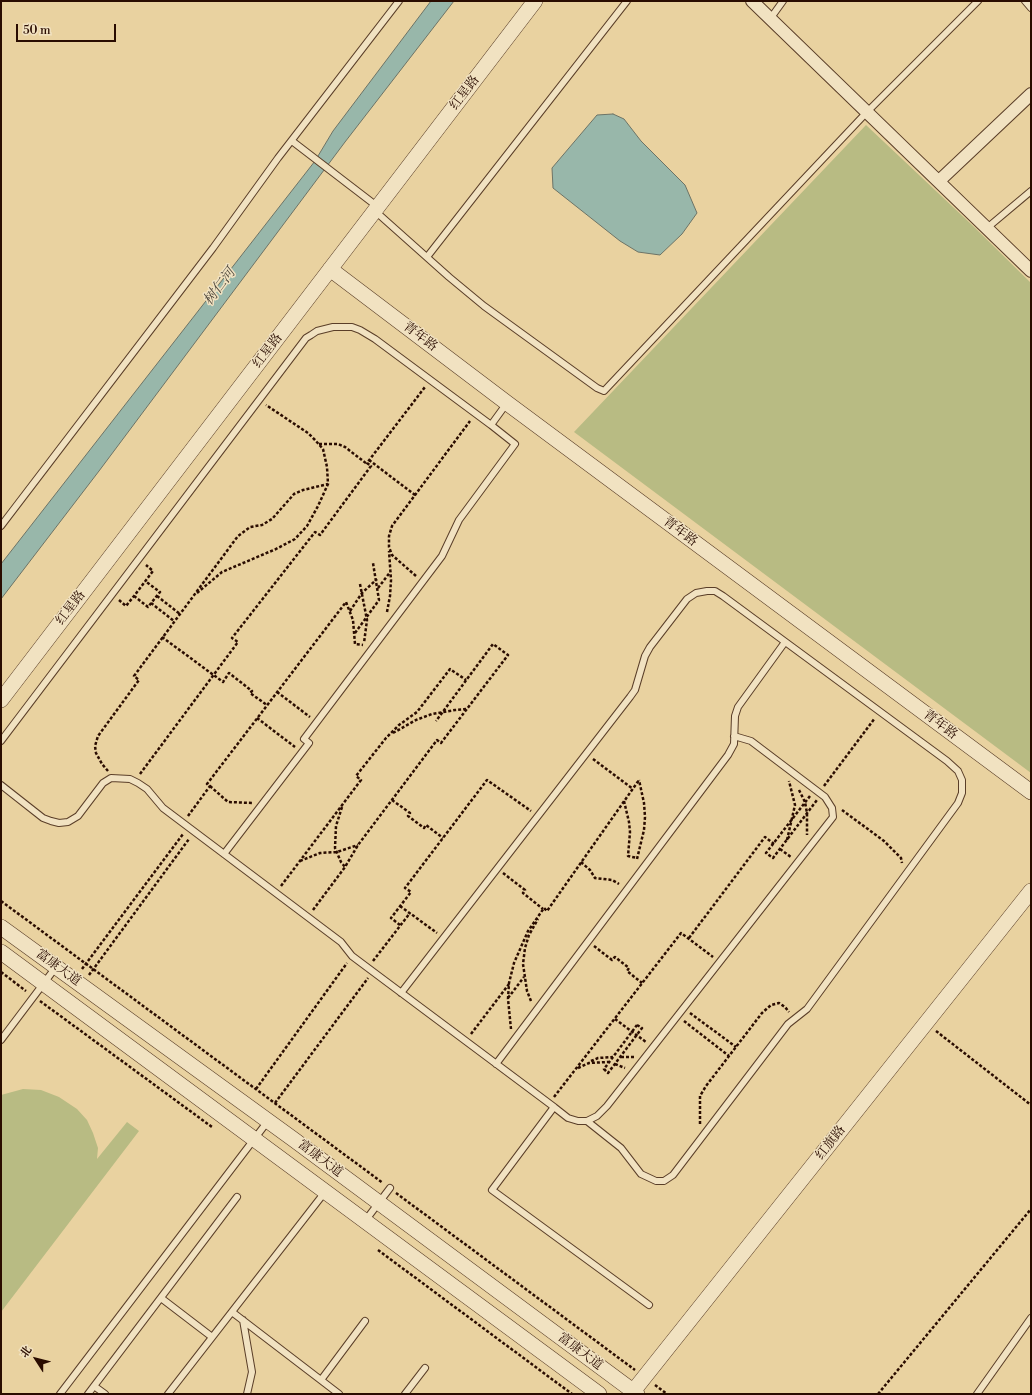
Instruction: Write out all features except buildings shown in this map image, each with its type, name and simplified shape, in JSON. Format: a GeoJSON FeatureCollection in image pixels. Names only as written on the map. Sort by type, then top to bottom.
{"type":"FeatureCollection","features":[{"type":"Feature","properties":{"kind":"street","name":"红星路"},"geometry":{"type":"LineString","coordinates":[[1,700],[535,1]]}},
{"type":"Feature","properties":{"kind":"street"},"geometry":{"type":"LineString","coordinates":[[752,1],[1031,271]]}},
{"type":"Feature","properties":{"kind":"street"},"geometry":{"type":"LineString","coordinates":[[938,181],[1031,94]]}},
{"type":"Feature","properties":{"kind":"street","name":"青年路"},"geometry":{"type":"LineString","coordinates":[[330,269],[507,403],[1031,792]]}},
{"type":"Feature","properties":{"kind":"street","name":"红旗路"},"geometry":{"type":"LineString","coordinates":[[634,1393],[645,1377],[1031,891]]}},
{"type":"Feature","properties":{"kind":"street","name":"富康大道"},"geometry":{"type":"LineString","coordinates":[[1,927],[268,1121],[634,1393]]}},
{"type":"Feature","properties":{"kind":"street","name":"富康大道"},"geometry":{"type":"LineString","coordinates":[[1,952],[599,1394]]}},
{"type":"Feature","properties":{"kind":"lane"},"geometry":{"type":"LineString","coordinates":[[1,526],[399,1]]}},
{"type":"Feature","properties":{"kind":"lane"},"geometry":{"type":"LineString","coordinates":[[427,257],[627,1]]}},
{"type":"Feature","properties":{"kind":"lane"},"geometry":{"type":"LineString","coordinates":[[770,19],[783,1]]}},
{"type":"Feature","properties":{"kind":"lane"},"geometry":{"type":"LineString","coordinates":[[292,141],[344,182],[449,277],[484,306],[591,384],[604,391],[867,112],[978,1]]}},
{"type":"Feature","properties":{"kind":"lane"},"geometry":{"type":"LineString","coordinates":[[1025,1],[1031,8]]}},
{"type":"Feature","properties":{"kind":"lane"},"geometry":{"type":"LineString","coordinates":[[987,228],[1031,191]]}},
{"type":"Feature","properties":{"kind":"lane"},"geometry":{"type":"LineString","coordinates":[[1,741],[306,338],[317,331],[334,327],[352,327],[360,330],[375,339],[515,444],[458,520],[442,556],[304,739],[309,742],[224,854]]}},
{"type":"Feature","properties":{"kind":"lane"},"geometry":{"type":"LineString","coordinates":[[491,425],[507,403]]}},
{"type":"Feature","properties":{"kind":"lane"},"geometry":{"type":"LineString","coordinates":[[401,993],[635,690],[645,656],[650,647],[687,599],[696,593],[716,591],[947,761],[958,771],[962,780],[962,793],[958,803],[807,1009],[788,1024],[672,1175],[664,1181],[656,1182],[649,1179],[642,1174],[621,1148],[587,1120]]}},
{"type":"Feature","properties":{"kind":"lane"},"geometry":{"type":"LineString","coordinates":[[496,1064],[728,755],[734,744],[735,716],[738,707],[785,642]]}},
{"type":"Feature","properties":{"kind":"lane"},"geometry":{"type":"LineString","coordinates":[[1,785],[43,818],[59,823],[68,822],[78,816],[102,783],[111,778],[130,779],[134,781],[146,789],[158,803],[194,832],[341,942],[352,956],[370,970],[568,1118],[578,1121],[587,1120],[597,1116],[607,1106],[833,817],[832,808],[820,793],[751,741],[734,736]]}},
{"type":"Feature","properties":{"kind":"lane"},"geometry":{"type":"LineString","coordinates":[[1,1040],[56,967]]}},
{"type":"Feature","properties":{"kind":"lane"},"geometry":{"type":"LineString","coordinates":[[551,1105],[492,1190],[649,1305]]}},
{"type":"Feature","properties":{"kind":"lane"},"geometry":{"type":"LineString","coordinates":[[60,1394],[268,1121]]}},
{"type":"Feature","properties":{"kind":"lane"},"geometry":{"type":"LineString","coordinates":[[365,1222],[390,1188]]}},
{"type":"Feature","properties":{"kind":"lane"},"geometry":{"type":"LineString","coordinates":[[168,1394],[325,1192]]}},
{"type":"Feature","properties":{"kind":"lane"},"geometry":{"type":"LineString","coordinates":[[88,1394],[237,1197]]}},
{"type":"Feature","properties":{"kind":"lane"},"geometry":{"type":"LineString","coordinates":[[160,1298],[212,1337]]}},
{"type":"Feature","properties":{"kind":"lane"},"geometry":{"type":"LineString","coordinates":[[232,1312],[339,1394]]}},
{"type":"Feature","properties":{"kind":"lane"},"geometry":{"type":"LineString","coordinates":[[977,1394],[1031,1318]]}},
{"type":"Feature","properties":{"kind":"lane"},"geometry":{"type":"LineString","coordinates":[[243,1320],[252,1372],[248,1394]]}},
{"type":"Feature","properties":{"kind":"lane"},"geometry":{"type":"LineString","coordinates":[[321,1380],[365,1321]]}},
{"type":"Feature","properties":{"kind":"lane"},"geometry":{"type":"LineString","coordinates":[[405,1394],[425,1368]]}},
{"type":"Feature","properties":{"kind":"lane"},"geometry":{"type":"LineString","coordinates":[[94,1386],[104,1394]]}},
{"type":"Feature","properties":{"kind":"path"},"geometry":{"type":"LineString","coordinates":[[371,466],[367,463],[369,460],[430,380]]}},
{"type":"Feature","properties":{"kind":"path"},"geometry":{"type":"LineString","coordinates":[[192,597],[222,572],[296,539],[307,526],[328,484],[327,467],[322,449],[318,444],[308,433],[260,400]]}},
{"type":"Feature","properties":{"kind":"path"},"geometry":{"type":"LineString","coordinates":[[386,617],[390,596],[389,536],[392,526],[476,414]]}},
{"type":"Feature","properties":{"kind":"path"},"geometry":{"type":"LineString","coordinates":[[318,444],[338,444],[346,447],[371,466]]}},
{"type":"Feature","properties":{"kind":"path"},"geometry":{"type":"LineString","coordinates":[[369,460],[415,495]]}},
{"type":"Feature","properties":{"kind":"path"},"geometry":{"type":"LineString","coordinates":[[134,781],[238,642],[232,638],[315,532],[320,535],[371,466]]}},
{"type":"Feature","properties":{"kind":"path"},"geometry":{"type":"LineString","coordinates":[[115,778],[102,764],[96,753],[95,746],[98,736],[139,680],[134,676],[162,637],[238,536],[250,527],[262,525],[272,519],[294,494],[303,490],[328,484]]}},
{"type":"Feature","properties":{"kind":"path"},"geometry":{"type":"LineString","coordinates":[[389,547],[392,555],[398,562],[422,582]]}},
{"type":"Feature","properties":{"kind":"path"},"geometry":{"type":"LineString","coordinates":[[112,595],[126,606],[153,571],[139,559]]}},
{"type":"Feature","properties":{"kind":"path"},"geometry":{"type":"LineString","coordinates":[[354,633],[379,600],[377,579],[373,563]]}},
{"type":"Feature","properties":{"kind":"path"},"geometry":{"type":"LineString","coordinates":[[378,588],[390,571]]}},
{"type":"Feature","properties":{"kind":"path"},"geometry":{"type":"LineString","coordinates":[[350,612],[362,593],[377,579]]}},
{"type":"Feature","properties":{"kind":"path"},"geometry":{"type":"LineString","coordinates":[[134,596],[148,607],[160,592],[145,581]]}},
{"type":"Feature","properties":{"kind":"path"},"geometry":{"type":"LineString","coordinates":[[358,667],[366,636],[367,616],[360,584]]}},
{"type":"Feature","properties":{"kind":"path"},"geometry":{"type":"LineString","coordinates":[[157,596],[180,614]]}},
{"type":"Feature","properties":{"kind":"path"},"geometry":{"type":"LineString","coordinates":[[260,807],[250,803],[228,802],[207,784],[346,602],[353,620],[355,644],[363,645]]}},
{"type":"Feature","properties":{"kind":"path"},"geometry":{"type":"LineString","coordinates":[[151,603],[175,621]]}},
{"type":"Feature","properties":{"kind":"path"},"geometry":{"type":"LineString","coordinates":[[162,637],[223,682],[229,673],[252,691],[250,693],[267,705]]}},
{"type":"Feature","properties":{"kind":"path"},"geometry":{"type":"LineString","coordinates":[[308,917],[345,867],[358,845],[437,740],[441,743],[508,655],[493,644],[436,720]]}},
{"type":"Feature","properties":{"kind":"path"},"geometry":{"type":"LineString","coordinates":[[280,886],[361,780],[356,776],[386,738],[399,725],[417,712],[450,669],[466,680]]}},
{"type":"Feature","properties":{"kind":"path"},"geometry":{"type":"LineString","coordinates":[[277,692],[317,722]]}},
{"type":"Feature","properties":{"kind":"path"},"geometry":{"type":"LineString","coordinates":[[386,738],[400,728],[432,714],[467,709]]}},
{"type":"Feature","properties":{"kind":"path"},"geometry":{"type":"LineString","coordinates":[[820,793],[805,802],[766,853],[773,858],[880,712]]}},
{"type":"Feature","properties":{"kind":"path"},"geometry":{"type":"LineString","coordinates":[[257,718],[301,752]]}},
{"type":"Feature","properties":{"kind":"path"},"geometry":{"type":"LineString","coordinates":[[586,754],[633,789]]}},
{"type":"Feature","properties":{"kind":"path"},"geometry":{"type":"LineString","coordinates":[[778,762],[792,790],[794,805],[792,820],[786,840]]}},
{"type":"Feature","properties":{"kind":"path"},"geometry":{"type":"LineString","coordinates":[[400,925],[391,918],[411,892],[405,888],[487,780],[538,816]]}},
{"type":"Feature","properties":{"kind":"path"},"geometry":{"type":"LineString","coordinates":[[497,869],[525,890],[523,893],[547,911],[639,780],[644,803],[645,817],[644,830],[635,863]]}},
{"type":"Feature","properties":{"kind":"path"},"geometry":{"type":"LineString","coordinates":[[780,849],[799,860],[806,838],[807,813],[805,802],[796,785]]}},
{"type":"Feature","properties":{"kind":"path"},"geometry":{"type":"LineString","coordinates":[[182,822],[210,786]]}},
{"type":"Feature","properties":{"kind":"path"},"geometry":{"type":"LineString","coordinates":[[820,793],[894,850],[901,858],[906,875]]}},
{"type":"Feature","properties":{"kind":"path"},"geometry":{"type":"LineString","coordinates":[[392,800],[410,813],[408,816],[424,828],[426,825],[443,838]]}},
{"type":"Feature","properties":{"kind":"path"},"geometry":{"type":"LineString","coordinates":[[624,801],[630,832],[628,856],[637,858]]}},
{"type":"Feature","properties":{"kind":"path"},"geometry":{"type":"LineString","coordinates":[[342,804],[336,826],[335,848],[341,862],[345,867]]}},
{"type":"Feature","properties":{"kind":"path"},"geometry":{"type":"LineString","coordinates":[[78,983],[86,964],[188,827]]}},
{"type":"Feature","properties":{"kind":"path"},"geometry":{"type":"LineString","coordinates":[[78,983],[93,969],[194,832]]}},
{"type":"Feature","properties":{"kind":"path"},"geometry":{"type":"LineString","coordinates":[[688,938],[765,837],[774,844]]}},
{"type":"Feature","properties":{"kind":"path"},"geometry":{"type":"LineString","coordinates":[[300,861],[320,853],[337,852],[358,845]]}},
{"type":"Feature","properties":{"kind":"path"},"geometry":{"type":"LineString","coordinates":[[581,862],[590,870],[595,878],[612,880],[621,885],[624,880]]}},
{"type":"Feature","properties":{"kind":"path"},"geometry":{"type":"LineString","coordinates":[[1,901],[667,1394]]}},
{"type":"Feature","properties":{"kind":"path"},"geometry":{"type":"LineString","coordinates":[[400,906],[444,938]]}},
{"type":"Feature","properties":{"kind":"path"},"geometry":{"type":"LineString","coordinates":[[535,1011],[527,991],[523,964],[525,948],[529,935],[544,908]]}},
{"type":"Feature","properties":{"kind":"path"},"geometry":{"type":"LineString","coordinates":[[514,1039],[509,1020],[509,983],[514,962],[521,944],[544,908]]}},
{"type":"Feature","properties":{"kind":"path"},"geometry":{"type":"LineString","coordinates":[[276,1104],[400,925],[410,913]]}},
{"type":"Feature","properties":{"kind":"path"},"geometry":{"type":"LineString","coordinates":[[551,1105],[575,1070],[681,933],[720,962]]}},
{"type":"Feature","properties":{"kind":"path"},"geometry":{"type":"LineString","coordinates":[[588,941],[612,960],[615,957],[620,960],[629,968],[627,971],[642,983]]}},
{"type":"Feature","properties":{"kind":"path"},"geometry":{"type":"LineString","coordinates":[[256,1089],[352,956]]}},
{"type":"Feature","properties":{"kind":"path"},"geometry":{"type":"LineString","coordinates":[[1,972],[212,1128]]}},
{"type":"Feature","properties":{"kind":"path"},"geometry":{"type":"LineString","coordinates":[[508,999],[524,977]]}},
{"type":"Feature","properties":{"kind":"path"},"geometry":{"type":"LineString","coordinates":[[466,1041],[509,983]]}},
{"type":"Feature","properties":{"kind":"path"},"geometry":{"type":"LineString","coordinates":[[701,1138],[699,1112],[700,1096],[762,1013],[771,1005],[778,1003],[785,1007],[793,1020]]}},
{"type":"Feature","properties":{"kind":"path"},"geometry":{"type":"LineString","coordinates":[[683,1008],[736,1047]]}},
{"type":"Feature","properties":{"kind":"path"},"geometry":{"type":"LineString","coordinates":[[677,1016],[729,1056]]}},
{"type":"Feature","properties":{"kind":"path"},"geometry":{"type":"LineString","coordinates":[[615,1019],[653,1047]]}},
{"type":"Feature","properties":{"kind":"path"},"geometry":{"type":"LineString","coordinates":[[926,1023],[1031,1105]]}},
{"type":"Feature","properties":{"kind":"path"},"geometry":{"type":"LineString","coordinates":[[638,1025],[642,1028],[637,1035],[608,1072],[604,1069],[638,1025]]}},
{"type":"Feature","properties":{"kind":"path"},"geometry":{"type":"LineString","coordinates":[[575,1070],[598,1058],[614,1057]]}},
{"type":"Feature","properties":{"kind":"path"},"geometry":{"type":"LineString","coordinates":[[589,1063],[609,1062]]}},
{"type":"Feature","properties":{"kind":"path"},"geometry":{"type":"LineString","coordinates":[[878,1394],[1031,1209]]}},
{"type":"Feature","properties":{"kind":"path"},"geometry":{"type":"LineString","coordinates":[[373,1246],[572,1394]]}},
{"type":"Feature","properties":{"kind":"green space"},"geometry":{"type":"Polygon","coordinates":[[[866,125],[1031,283],[1031,773],[574,432],[866,125]]]}},
{"type":"Feature","properties":{"kind":"green space"},"geometry":{"type":"Polygon","coordinates":[[[23,1089],[41,1090],[59,1097],[77,1109],[87,1120],[93,1133],[98,1148],[97,1159],[127,1122],[139,1131],[1,1312],[1,1095],[23,1089]]]}},
{"type":"Feature","properties":{"kind":"water","name":"树仁河"},"geometry":{"type":"Polygon","coordinates":[[[431,1],[454,1],[345,142],[99,471],[1,599],[1,564],[315,161],[333,131],[431,1]]]}},
{"type":"Feature","properties":{"kind":"water"},"geometry":{"type":"Polygon","coordinates":[[[613,114],[624,119],[641,141],[685,185],[697,213],[682,234],[660,255],[638,252],[620,241],[553,188],[552,168],[597,115],[613,114]]]}}]}
